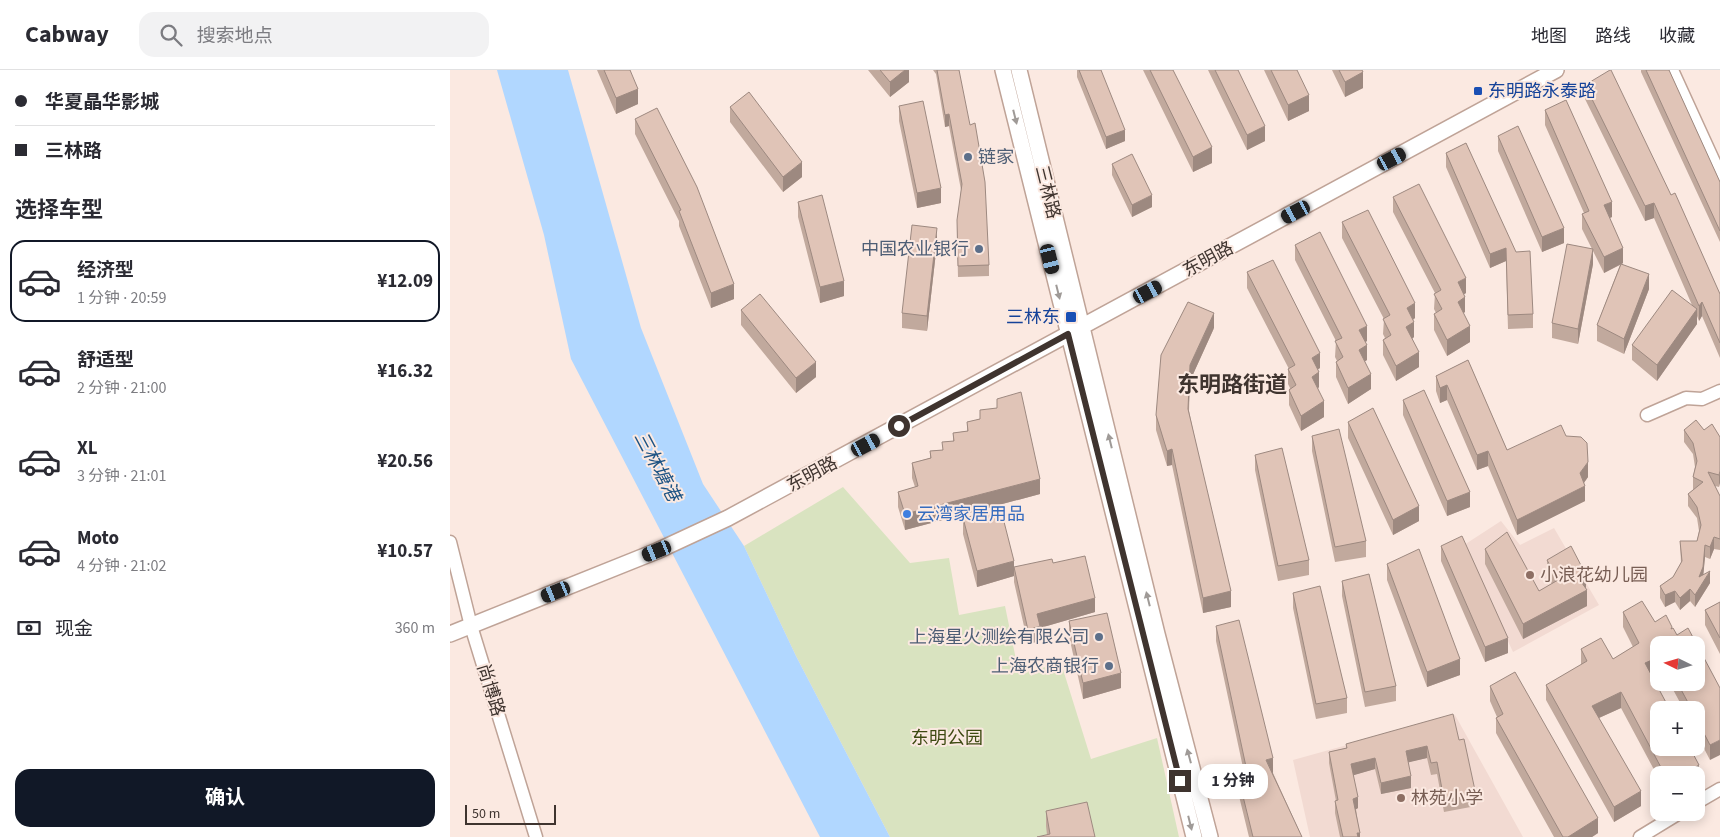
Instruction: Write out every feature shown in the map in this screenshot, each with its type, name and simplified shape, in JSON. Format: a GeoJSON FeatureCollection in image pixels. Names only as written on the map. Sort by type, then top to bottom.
{"type":"FeatureCollection","features":[{"type":"Feature","properties":{"kind":"main road","name":"三林路"},"geometry":{"type":"LineString","coordinates":[[1003,70],[1075,331],[1210,837]]}},
{"type":"Feature","properties":{"kind":"main road","name":"三林路"},"geometry":{"type":"LineString","coordinates":[[1019,70],[1075,331],[1194,837]]}},
{"type":"Feature","properties":{"kind":"main road","name":"东明路"},"geometry":{"type":"LineString","coordinates":[[450,634],[657,551],[728,518],[1556,70]]}},
{"type":"Feature","properties":{"kind":"street"},"geometry":{"type":"LineString","coordinates":[[1672,70],[1720,175]]}},
{"type":"Feature","properties":{"kind":"street"},"geometry":{"type":"LineString","coordinates":[[1647,416],[1686,398],[1702,399],[1720,391]]}},
{"type":"Feature","properties":{"kind":"street","name":"尚博路"},"geometry":{"type":"LineString","coordinates":[[450,542],[471,626],[536,837]]}},
{"type":"Feature","properties":{"kind":"street"},"geometry":{"type":"LineString","coordinates":[[1705,798],[1720,789]]}},
{"type":"Feature","properties":{"kind":"street"},"geometry":{"type":"LineString","coordinates":[[1640,837],[1666,821]]}},
{"type":"Feature","properties":{"kind":"shaded area","name":"小浪花幼儿园"},"geometry":{"type":"Polygon","coordinates":[[[1501,521],[1520,545],[1554,528],[1599,605],[1513,652],[1464,545],[1501,521]]]}},
{"type":"Feature","properties":{"kind":"shaded area","name":"林苑小学"},"geometry":{"type":"Polygon","coordinates":[[[1455,715],[1523,837],[1310,837],[1293,760],[1455,715]]]}},
{"type":"Feature","properties":{"kind":"green space","name":"东明公园"},"geometry":{"type":"Polygon","coordinates":[[[843,487],[910,563],[949,558],[959,615],[1005,606],[1019,674],[1061,663],[1091,759],[1157,738],[1179,837],[890,837],[796,656],[744,546],[843,487]]]}},
{"type":"Feature","properties":{"kind":"water","name":"三林塘港"},"geometry":{"type":"Polygon","coordinates":[[[497,70],[568,70],[641,328],[703,484],[744,546],[796,656],[890,837],[820,837],[571,359],[544,235],[497,70]]]}},
{"type":"Feature","properties":{"kind":"building"},"geometry":{"type":"Polygon","coordinates":[[[604,70],[630,70],[638,89],[616,98],[604,70]]]}},
{"type":"Feature","properties":{"kind":"building"},"geometry":{"type":"Polygon","coordinates":[[[880,70],[905,70],[890,82],[880,70]]]}},
{"type":"Feature","properties":{"kind":"building"},"geometry":{"type":"Polygon","coordinates":[[[937,70],[959,70],[970,125],[975,123],[985,182],[989,265],[958,266],[957,220],[962,184],[949,114],[945,115],[937,70]]]}},
{"type":"Feature","properties":{"kind":"building"},"geometry":{"type":"Polygon","coordinates":[[[1079,70],[1101,70],[1125,130],[1106,137],[1079,70]]]}},
{"type":"Feature","properties":{"kind":"building"},"geometry":{"type":"Polygon","coordinates":[[[1150,70],[1173,70],[1212,147],[1193,157],[1150,70]]]}},
{"type":"Feature","properties":{"kind":"building"},"geometry":{"type":"Polygon","coordinates":[[[1215,70],[1238,70],[1265,126],[1247,135],[1215,70]]]}},
{"type":"Feature","properties":{"kind":"building"},"geometry":{"type":"Polygon","coordinates":[[[1271,70],[1297,70],[1309,95],[1288,105],[1271,70]]]}},
{"type":"Feature","properties":{"kind":"building"},"geometry":{"type":"Polygon","coordinates":[[[1339,70],[1362,70],[1363,72],[1345,82],[1339,70]]]}},
{"type":"Feature","properties":{"kind":"building"},"geometry":{"type":"Polygon","coordinates":[[[1610,70],[1671,195],[1675,193],[1720,294],[1720,343],[1702,302],[1699,306],[1654,203],[1645,206],[1585,85],[1610,70]]]}},
{"type":"Feature","properties":{"kind":"building"},"geometry":{"type":"Polygon","coordinates":[[[1646,70],[1669,70],[1720,182],[1720,231],[1646,70]]]}},
{"type":"Feature","properties":{"kind":"building"},"geometry":{"type":"Polygon","coordinates":[[[749,92],[802,162],[783,177],[730,107],[749,92]]]}},
{"type":"Feature","properties":{"kind":"building"},"geometry":{"type":"Polygon","coordinates":[[[1566,100],[1612,202],[1604,205],[1623,248],[1604,257],[1582,214],[1589,211],[1545,110],[1566,100]]]}},
{"type":"Feature","properties":{"kind":"building"},"geometry":{"type":"Polygon","coordinates":[[[923,101],[941,188],[917,193],[899,106],[923,101]]]}},
{"type":"Feature","properties":{"kind":"building"},"geometry":{"type":"Polygon","coordinates":[[[657,108],[697,187],[734,284],[711,293],[679,211],[681,210],[635,119],[657,108]]]}},
{"type":"Feature","properties":{"kind":"building"},"geometry":{"type":"Polygon","coordinates":[[[1518,126],[1564,228],[1542,237],[1498,136],[1518,126]]]}},
{"type":"Feature","properties":{"kind":"building"},"geometry":{"type":"Polygon","coordinates":[[[1466,143],[1516,252],[1530,251],[1533,314],[1508,315],[1506,248],[1490,254],[1446,153],[1466,143]]]}},
{"type":"Feature","properties":{"kind":"building"},"geometry":{"type":"Polygon","coordinates":[[[1132,154],[1152,195],[1132,205],[1112,164],[1132,154]]]}},
{"type":"Feature","properties":{"kind":"building"},"geometry":{"type":"Polygon","coordinates":[[[1419,184],[1466,278],[1458,282],[1465,297],[1458,302],[1470,326],[1447,340],[1434,314],[1442,309],[1434,294],[1441,290],[1393,197],[1419,184]]]}},
{"type":"Feature","properties":{"kind":"building"},"geometry":{"type":"Polygon","coordinates":[[[822,195],[844,281],[820,287],[798,202],[822,195]]]}},
{"type":"Feature","properties":{"kind":"building"},"geometry":{"type":"Polygon","coordinates":[[[1368,210],[1415,303],[1407,308],[1414,322],[1406,327],[1419,352],[1396,366],[1383,340],[1391,335],[1383,319],[1390,315],[1342,222],[1368,210]]]}},
{"type":"Feature","properties":{"kind":"building"},"geometry":{"type":"Polygon","coordinates":[[[912,225],[937,228],[927,316],[902,313],[912,225]]]}},
{"type":"Feature","properties":{"kind":"building"},"geometry":{"type":"Polygon","coordinates":[[[1320,232],[1367,326],[1359,330],[1367,345],[1359,350],[1371,374],[1348,388],[1336,362],[1343,357],[1335,341],[1342,338],[1295,245],[1320,232]]]}},
{"type":"Feature","properties":{"kind":"building"},"geometry":{"type":"Polygon","coordinates":[[[1567,244],[1593,249],[1578,329],[1552,323],[1567,244]]]}},
{"type":"Feature","properties":{"kind":"building"},"geometry":{"type":"Polygon","coordinates":[[[1273,260],[1320,353],[1312,358],[1319,372],[1312,377],[1324,401],[1301,416],[1289,390],[1296,385],[1288,369],[1295,365],[1247,272],[1273,260]]]}},
{"type":"Feature","properties":{"kind":"building"},"geometry":{"type":"Polygon","coordinates":[[[1621,264],[1649,274],[1624,339],[1597,325],[1621,264]]]}},
{"type":"Feature","properties":{"kind":"building"},"geometry":{"type":"Polygon","coordinates":[[[1672,290],[1697,309],[1657,365],[1632,345],[1672,290]]]}},
{"type":"Feature","properties":{"kind":"building"},"geometry":{"type":"Polygon","coordinates":[[[760,294],[816,362],[796,378],[741,310],[760,294]]]}},
{"type":"Feature","properties":{"kind":"building"},"geometry":{"type":"Polygon","coordinates":[[[1188,302],[1214,313],[1190,365],[1188,409],[1231,591],[1203,598],[1172,449],[1167,451],[1156,415],[1161,355],[1188,302]]]}},
{"type":"Feature","properties":{"kind":"building"},"geometry":{"type":"Polygon","coordinates":[[[1468,360],[1507,450],[1561,425],[1566,436],[1581,437],[1587,443],[1588,462],[1580,473],[1585,486],[1517,520],[1488,451],[1477,455],[1447,385],[1440,388],[1436,376],[1468,360]]]}},
{"type":"Feature","properties":{"kind":"building"},"geometry":{"type":"Polygon","coordinates":[[[1424,390],[1470,492],[1447,501],[1403,400],[1424,390]]]}},
{"type":"Feature","properties":{"kind":"building"},"geometry":{"type":"Polygon","coordinates":[[[1021,392],[1040,479],[905,514],[898,492],[918,486],[912,463],[931,458],[930,451],[943,450],[942,442],[954,441],[953,433],[968,431],[967,422],[980,419],[980,410],[997,408],[997,399],[1021,392]]]}},
{"type":"Feature","properties":{"kind":"building"},"geometry":{"type":"Polygon","coordinates":[[[1373,408],[1419,506],[1393,520],[1348,422],[1373,408]]]}},
{"type":"Feature","properties":{"kind":"building"},"geometry":{"type":"Polygon","coordinates":[[[1696,420],[1704,430],[1712,424],[1720,437],[1719,475],[1708,472],[1720,496],[1720,539],[1714,537],[1710,547],[1705,545],[1703,567],[1699,577],[1710,571],[1695,595],[1690,589],[1680,598],[1675,591],[1665,595],[1660,586],[1673,577],[1682,561],[1680,541],[1697,541],[1701,525],[1697,507],[1688,494],[1703,482],[1693,477],[1697,461],[1693,443],[1684,430],[1696,420]]]}},
{"type":"Feature","properties":{"kind":"building"},"geometry":{"type":"Polygon","coordinates":[[[1339,429],[1366,541],[1335,547],[1312,436],[1339,429]]]}},
{"type":"Feature","properties":{"kind":"building"},"geometry":{"type":"Polygon","coordinates":[[[1282,448],[1309,560],[1278,566],[1255,455],[1282,448]]]}},
{"type":"Feature","properties":{"kind":"building"},"geometry":{"type":"Polygon","coordinates":[[[1001,510],[1014,561],[977,571],[963,518],[1001,510]]]}},
{"type":"Feature","properties":{"kind":"building"},"geometry":{"type":"Polygon","coordinates":[[[1507,532],[1539,591],[1558,580],[1547,560],[1571,546],[1586,575],[1579,579],[1587,590],[1523,624],[1485,549],[1507,532]]]}},
{"type":"Feature","properties":{"kind":"building"},"geometry":{"type":"Polygon","coordinates":[[[1462,536],[1508,638],[1485,647],[1441,546],[1462,536]]]}},
{"type":"Feature","properties":{"kind":"building"},"geometry":{"type":"Polygon","coordinates":[[[1419,549],[1460,659],[1427,672],[1387,564],[1419,549]]]}},
{"type":"Feature","properties":{"kind":"building"},"geometry":{"type":"Polygon","coordinates":[[[1085,556],[1095,598],[1037,614],[1040,626],[1028,630],[1014,567],[1052,559],[1053,563],[1085,556]]]}},
{"type":"Feature","properties":{"kind":"building"},"geometry":{"type":"Polygon","coordinates":[[[1369,574],[1396,686],[1365,692],[1342,581],[1369,574]]]}},
{"type":"Feature","properties":{"kind":"building"},"geometry":{"type":"Polygon","coordinates":[[[1320,586],[1347,698],[1316,704],[1293,593],[1320,586]]]}},
{"type":"Feature","properties":{"kind":"building"},"geometry":{"type":"Polygon","coordinates":[[[1642,601],[1655,622],[1666,615],[1672,627],[1671,629],[1673,628],[1677,635],[1688,628],[1692,636],[1650,636],[1650,661],[1645,663],[1650,672],[1650,691],[1660,691],[1665,701],[1650,701],[1650,747],[1621,692],[1592,706],[1641,791],[1614,807],[1546,685],[1587,661],[1581,649],[1601,638],[1613,659],[1639,643],[1623,612],[1642,601]]]}},
{"type":"Feature","properties":{"kind":"building"},"geometry":{"type":"Polygon","coordinates":[[[1720,602],[1720,638],[1705,610],[1720,602]]]}},
{"type":"Feature","properties":{"kind":"building"},"geometry":{"type":"Polygon","coordinates":[[[1107,613],[1121,673],[1083,683],[1069,621],[1107,613]]]}},
{"type":"Feature","properties":{"kind":"building"},"geometry":{"type":"Polygon","coordinates":[[[1239,620],[1273,758],[1266,760],[1302,837],[1253,837],[1239,780],[1248,776],[1216,626],[1239,620]]]}},
{"type":"Feature","properties":{"kind":"building"},"geometry":{"type":"Polygon","coordinates":[[[1705,660],[1720,688],[1720,740],[1710,745],[1705,735],[1705,701],[1687,701],[1682,691],[1705,691],[1705,660]]]}},
{"type":"Feature","properties":{"kind":"building"},"geometry":{"type":"Polygon","coordinates":[[[1515,672],[1598,818],[1568,837],[1563,837],[1496,718],[1503,714],[1490,686],[1515,672]]]}},
{"type":"Feature","properties":{"kind":"building"},"geometry":{"type":"Polygon","coordinates":[[[1453,714],[1459,740],[1464,739],[1476,795],[1444,800],[1437,762],[1431,763],[1427,746],[1406,751],[1411,776],[1381,783],[1375,758],[1351,764],[1358,797],[1353,799],[1360,833],[1357,833],[1358,837],[1343,837],[1335,801],[1338,800],[1329,752],[1347,748],[1346,744],[1453,714]]]}},
{"type":"Feature","properties":{"kind":"building"},"geometry":{"type":"Polygon","coordinates":[[[1655,756],[1694,756],[1699,765],[1697,766],[1660,766],[1655,756]]]}},
{"type":"Feature","properties":{"kind":"building"},"geometry":{"type":"Polygon","coordinates":[[[1087,802],[1095,837],[1037,837],[1050,834],[1046,811],[1087,802]]]}},
{"type":"Feature","properties":{"kind":"place","name":"东明路永泰路"},"geometry":{"type":"Point","coordinates":[1478,91]}},
{"type":"Feature","properties":{"kind":"place","name":"链家"},"geometry":{"type":"Point","coordinates":[968,157]}},
{"type":"Feature","properties":{"kind":"place","name":"中国农业银行"},"geometry":{"type":"Point","coordinates":[979,249]}},
{"type":"Feature","properties":{"kind":"place","name":"三林东"},"geometry":{"type":"Point","coordinates":[1071,317]}},
{"type":"Feature","properties":{"kind":"place","name":"云湾家居用品"},"geometry":{"type":"Point","coordinates":[907,514]}},
{"type":"Feature","properties":{"kind":"place","name":"小浪花幼儿园"},"geometry":{"type":"Point","coordinates":[1530,575]}},
{"type":"Feature","properties":{"kind":"place","name":"上海星火测绘有限公司"},"geometry":{"type":"Point","coordinates":[1099,637]}},
{"type":"Feature","properties":{"kind":"place","name":"上海农商银行"},"geometry":{"type":"Point","coordinates":[1109,666]}},
{"type":"Feature","properties":{"kind":"place","name":"林苑小学"},"geometry":{"type":"Point","coordinates":[1401,798]}},
{"type":"Feature","properties":{"kind":"district","name":"东明路街道"},"geometry":{"type":"Point","coordinates":[1232,384]}},
{"type":"Feature","properties":{"kind":"route"},"geometry":{"type":"LineString","coordinates":[[899,426],[1068,334],[1180,781]]}}]}
